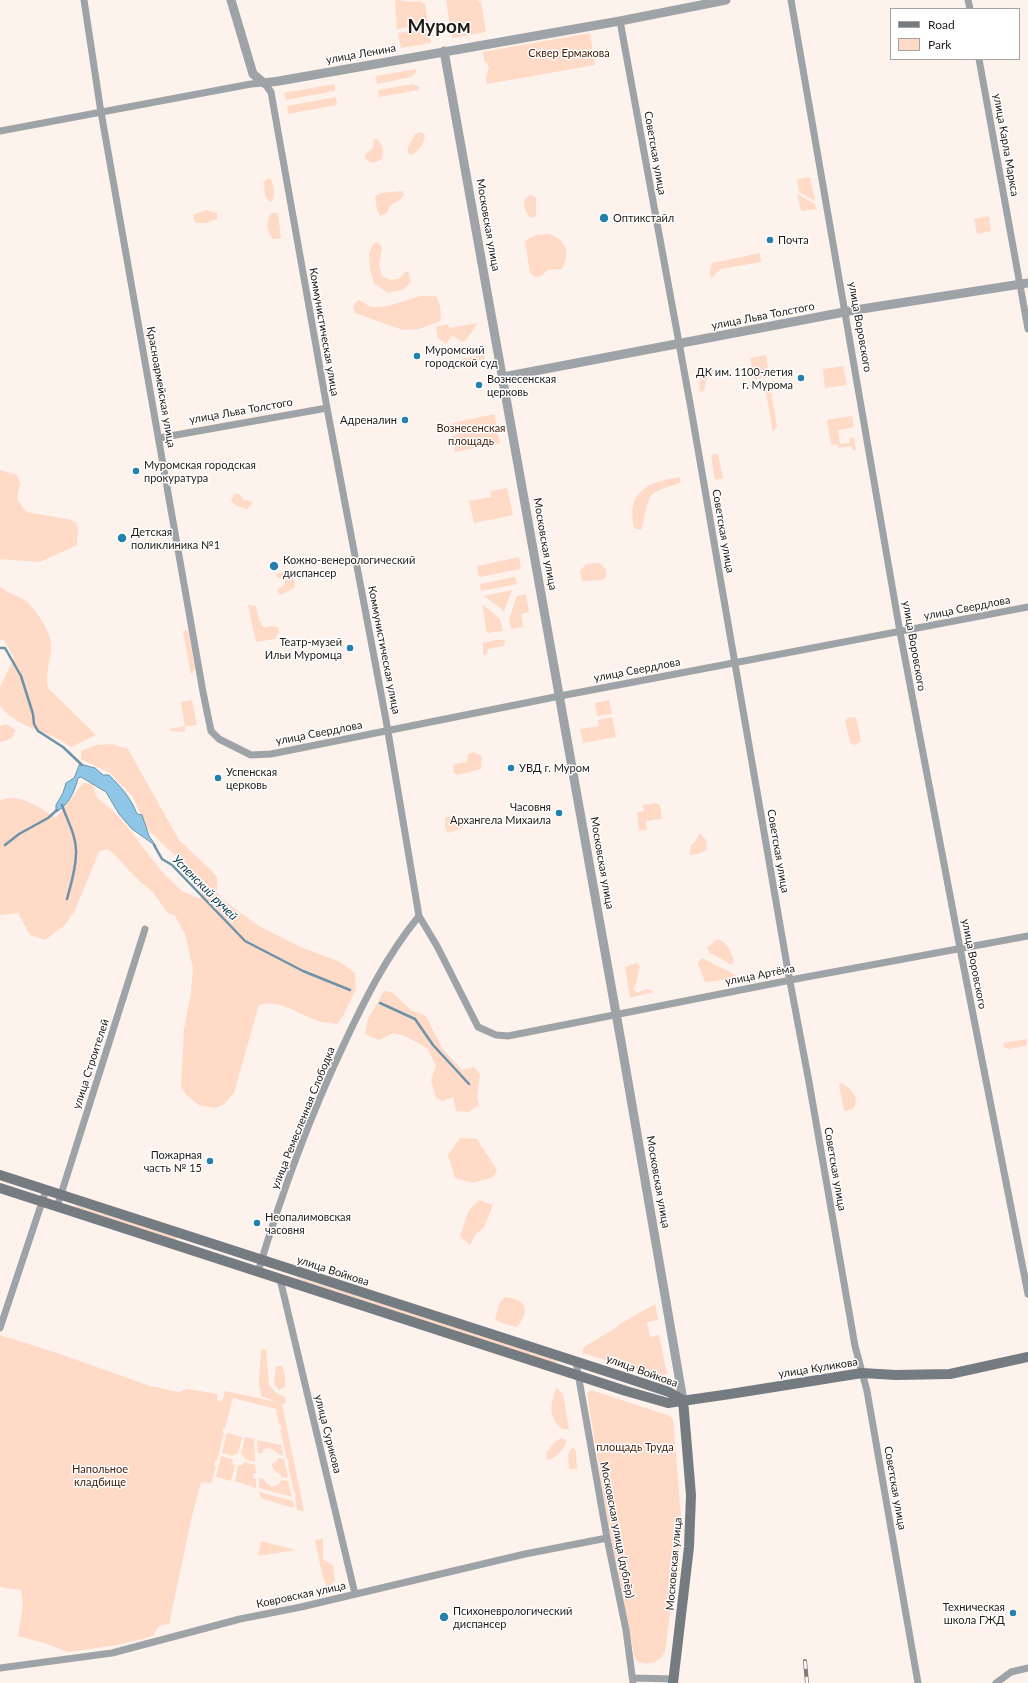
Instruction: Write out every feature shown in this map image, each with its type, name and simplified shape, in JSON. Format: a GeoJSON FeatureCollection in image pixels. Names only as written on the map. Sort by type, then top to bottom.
{"type":"FeatureCollection","features":[{"type":"Feature","properties":{"kind":"main road","name":"улица Войкова"},"geometry":{"type":"LineString","coordinates":[[0,1175],[669,1392],[683,1400]]}},
{"type":"Feature","properties":{"kind":"main road","name":"улица Войкова"},"geometry":{"type":"LineString","coordinates":[[0,1188],[579,1375],[668,1402],[683,1400]]}},
{"type":"Feature","properties":{"kind":"main road","name":"улица Куликова"},"geometry":{"type":"LineString","coordinates":[[683,1400],[862,1373],[896,1375],[950,1374],[1028,1357]]}},
{"type":"Feature","properties":{"kind":"main road","name":"Московская улица"},"geometry":{"type":"LineString","coordinates":[[673,1681],[690,1547],[691,1495],[683,1400]]}},
{"type":"Feature","properties":{"kind":"street","name":"Красноармейская улица"},"geometry":{"type":"LineString","coordinates":[[84,0],[101,112],[211,731],[229,745],[251,755]]}},
{"type":"Feature","properties":{"kind":"street"},"geometry":{"type":"LineString","coordinates":[[231,0],[253,74],[264,82]]}},
{"type":"Feature","properties":{"kind":"street","name":"улица Ленина"},"geometry":{"type":"LineString","coordinates":[[0,131],[264,82],[279,81],[620,21],[726,0]]}},
{"type":"Feature","properties":{"kind":"street","name":"улица Воровского"},"geometry":{"type":"LineString","coordinates":[[791,0],[900,632],[1028,1294]]}},
{"type":"Feature","properties":{"kind":"street","name":"Советская улица"},"geometry":{"type":"LineString","coordinates":[[620,21],[855,1346],[867,1391],[918,1683]]}},
{"type":"Feature","properties":{"kind":"street","name":"Московская улица"},"geometry":{"type":"LineString","coordinates":[[444,51],[560,696],[683,1400]]}},
{"type":"Feature","properties":{"kind":"street","name":"улица Карла Маркса"},"geometry":{"type":"LineString","coordinates":[[979,60],[1024,284],[1028,329]]}},
{"type":"Feature","properties":{"kind":"street","name":"Коммунистическая улица"},"geometry":{"type":"LineString","coordinates":[[264,82],[271,92],[327,408],[387,730],[418,916],[437,946],[478,1027],[496,1036]]}},
{"type":"Feature","properties":{"kind":"street","name":"улица Льва Толстого"},"geometry":{"type":"LineString","coordinates":[[503,376],[846,312],[1024,284]]}},
{"type":"Feature","properties":{"kind":"street","name":"улица Льва Толстого"},"geometry":{"type":"LineString","coordinates":[[158,438],[327,408]]}},
{"type":"Feature","properties":{"kind":"street","name":"улица Свердлова"},"geometry":{"type":"LineString","coordinates":[[251,755],[271,754],[560,696],[1028,607]]}},
{"type":"Feature","properties":{"kind":"street","name":"улица Ремесленная Слободка"},"geometry":{"type":"LineString","coordinates":[[258,1272],[290,1177],[328,1078],[358,1014],[381,970],[401,938],[418,916]]}},
{"type":"Feature","properties":{"kind":"street","name":"улица Строителей"},"geometry":{"type":"LineString","coordinates":[[57,1206],[146,929]]}},
{"type":"Feature","properties":{"kind":"street","name":"улица Артёма"},"geometry":{"type":"LineString","coordinates":[[496,1036],[508,1036],[790,980],[1028,936]]}},
{"type":"Feature","properties":{"kind":"street"},"geometry":{"type":"LineString","coordinates":[[0,1328],[46,1190]]}},
{"type":"Feature","properties":{"kind":"street","name":"улица Сурикова"},"geometry":{"type":"LineString","coordinates":[[280,1279],[355,1594]]}},
{"type":"Feature","properties":{"kind":"street","name":"Московская улица (дублёр)"},"geometry":{"type":"LineString","coordinates":[[576,1362],[606,1538],[626,1630],[633,1681],[673,1681]]}},
{"type":"Feature","properties":{"kind":"street","name":"Ковровская улица"},"geometry":{"type":"LineString","coordinates":[[0,1668],[112,1652],[240,1619],[300,1607],[525,1554],[606,1538]]}},
{"type":"Feature","properties":{"kind":"street"},"geometry":{"type":"LineString","coordinates":[[996,1683],[1011,1672],[1028,1668]]}},
{"type":"Feature","properties":{"kind":"green space"},"geometry":{"type":"Polygon","coordinates":[[[395,0],[414,2],[420,1],[425,4],[428,23],[397,29],[395,0]]]}},
{"type":"Feature","properties":{"kind":"green space"},"geometry":{"type":"Polygon","coordinates":[[[446,0],[477,0],[481,2],[486,32],[452,38],[446,0]]]}},
{"type":"Feature","properties":{"kind":"green space"},"geometry":{"type":"Polygon","coordinates":[[[428,28],[431,43],[401,48],[398,33],[428,28]]]}},
{"type":"Feature","properties":{"kind":"green space","name":"Сквер Ермакова"},"geometry":{"type":"Polygon","coordinates":[[[590,33],[595,65],[487,84],[486,78],[489,67],[484,60],[483,52],[590,33]]]}},
{"type":"Feature","properties":{"kind":"green space"},"geometry":{"type":"Polygon","coordinates":[[[416,69],[416,72],[411,77],[377,84],[376,76],[416,69]]]}},
{"type":"Feature","properties":{"kind":"green space"},"geometry":{"type":"Polygon","coordinates":[[[334,84],[335,91],[286,100],[284,93],[334,84]]]}},
{"type":"Feature","properties":{"kind":"green space"},"geometry":{"type":"Polygon","coordinates":[[[413,84],[419,87],[419,90],[379,97],[378,90],[413,84]]]}},
{"type":"Feature","properties":{"kind":"green space"},"geometry":{"type":"Polygon","coordinates":[[[336,97],[337,105],[288,114],[287,106],[336,97]]]}},
{"type":"Feature","properties":{"kind":"green space"},"geometry":{"type":"Polygon","coordinates":[[[421,132],[425,135],[421,146],[412,155],[408,153],[408,147],[415,134],[421,132]]]}},
{"type":"Feature","properties":{"kind":"green space"},"geometry":{"type":"Polygon","coordinates":[[[374,139],[377,139],[381,144],[383,153],[382,159],[373,163],[366,160],[365,155],[373,148],[374,139]]]}},
{"type":"Feature","properties":{"kind":"green space"},"geometry":{"type":"Polygon","coordinates":[[[810,177],[815,201],[799,192],[797,179],[810,177]]]}},
{"type":"Feature","properties":{"kind":"green space"},"geometry":{"type":"Polygon","coordinates":[[[270,178],[273,183],[274,192],[272,201],[270,202],[265,196],[264,181],[270,178]]]}},
{"type":"Feature","properties":{"kind":"green space"},"geometry":{"type":"Polygon","coordinates":[[[402,191],[404,195],[391,206],[387,213],[380,216],[377,210],[375,197],[380,193],[402,191]]]}},
{"type":"Feature","properties":{"kind":"green space"},"geometry":{"type":"Polygon","coordinates":[[[797,194],[815,204],[816,209],[801,211],[797,194]]]}},
{"type":"Feature","properties":{"kind":"green space"},"geometry":{"type":"Polygon","coordinates":[[[530,195],[536,197],[536,216],[531,218],[526,212],[524,203],[524,200],[530,195]]]}},
{"type":"Feature","properties":{"kind":"green space"},"geometry":{"type":"Polygon","coordinates":[[[206,210],[217,213],[217,219],[206,223],[195,223],[193,215],[206,210]]]}},
{"type":"Feature","properties":{"kind":"green space"},"geometry":{"type":"Polygon","coordinates":[[[271,213],[278,213],[281,238],[273,239],[269,233],[268,220],[271,213]]]}},
{"type":"Feature","properties":{"kind":"green space"},"geometry":{"type":"Polygon","coordinates":[[[989,216],[991,231],[977,234],[974,219],[989,216]]]}},
{"type":"Feature","properties":{"kind":"green space"},"geometry":{"type":"Polygon","coordinates":[[[549,234],[563,243],[566,258],[562,269],[548,270],[541,276],[535,277],[530,273],[525,241],[536,235],[549,234]]]}},
{"type":"Feature","properties":{"kind":"green space"},"geometry":{"type":"Polygon","coordinates":[[[378,242],[382,247],[379,265],[382,276],[390,280],[399,279],[406,271],[409,273],[411,282],[405,289],[388,293],[374,283],[370,269],[369,253],[374,243],[378,242]]]}},
{"type":"Feature","properties":{"kind":"green space"},"geometry":{"type":"Polygon","coordinates":[[[760,253],[761,262],[720,269],[711,279],[710,271],[712,263],[760,253]]]}},
{"type":"Feature","properties":{"kind":"green space"},"geometry":{"type":"Polygon","coordinates":[[[421,296],[436,296],[440,305],[441,314],[440,321],[419,329],[403,330],[355,313],[353,306],[358,300],[369,306],[381,307],[421,296]]]}},
{"type":"Feature","properties":{"kind":"green space"},"geometry":{"type":"Polygon","coordinates":[[[478,323],[465,341],[462,342],[452,335],[446,344],[438,338],[436,327],[448,324],[449,328],[478,323]]]}},
{"type":"Feature","properties":{"kind":"green space"},"geometry":{"type":"Polygon","coordinates":[[[484,355],[485,359],[445,367],[444,362],[484,355]]]}},
{"type":"Feature","properties":{"kind":"green space"},"geometry":{"type":"Polygon","coordinates":[[[766,355],[769,377],[754,379],[750,358],[766,355]]]}},
{"type":"Feature","properties":{"kind":"green space"},"geometry":{"type":"Polygon","coordinates":[[[713,366],[714,372],[706,380],[704,391],[700,392],[701,376],[706,370],[713,366]]]}},
{"type":"Feature","properties":{"kind":"green space"},"geometry":{"type":"Polygon","coordinates":[[[843,366],[847,385],[825,388],[823,369],[843,366]]]}},
{"type":"Feature","properties":{"kind":"green space"},"geometry":{"type":"Polygon","coordinates":[[[755,385],[770,386],[777,427],[773,432],[765,387],[755,389],[755,385]]]}},
{"type":"Feature","properties":{"kind":"green space","name":"Вознесенская площадь"},"geometry":{"type":"Polygon","coordinates":[[[494,414],[500,443],[455,452],[452,436],[456,435],[453,423],[494,414]]]}},
{"type":"Feature","properties":{"kind":"green space"},"geometry":{"type":"Polygon","coordinates":[[[852,416],[854,427],[838,430],[840,444],[850,443],[849,438],[854,437],[856,450],[852,450],[852,446],[838,448],[837,444],[831,445],[827,420],[852,416]]]}},
{"type":"Feature","properties":{"kind":"green space"},"geometry":{"type":"Polygon","coordinates":[[[718,454],[723,478],[715,480],[711,455],[718,454]]]}},
{"type":"Feature","properties":{"kind":"green space"},"geometry":{"type":"Polygon","coordinates":[[[0,470],[17,475],[20,483],[17,499],[26,512],[68,519],[76,523],[78,529],[77,545],[40,562],[0,559],[0,470]]]}},
{"type":"Feature","properties":{"kind":"green space"},"geometry":{"type":"Polygon","coordinates":[[[680,477],[680,483],[666,487],[653,494],[647,505],[641,530],[634,528],[632,515],[633,505],[642,490],[658,482],[680,477]]]}},
{"type":"Feature","properties":{"kind":"green space"},"geometry":{"type":"Polygon","coordinates":[[[507,488],[513,515],[474,523],[469,501],[491,497],[490,491],[507,488]]]}},
{"type":"Feature","properties":{"kind":"green space"},"geometry":{"type":"Polygon","coordinates":[[[234,494],[240,494],[243,500],[253,503],[247,509],[236,506],[231,501],[234,494]]]}},
{"type":"Feature","properties":{"kind":"green space"},"geometry":{"type":"Polygon","coordinates":[[[519,557],[521,569],[479,577],[477,566],[519,557]]]}},
{"type":"Feature","properties":{"kind":"green space"},"geometry":{"type":"Polygon","coordinates":[[[600,563],[606,570],[606,577],[602,580],[582,581],[580,571],[586,564],[600,563]]]}},
{"type":"Feature","properties":{"kind":"green space"},"geometry":{"type":"Polygon","coordinates":[[[291,572],[295,583],[294,588],[280,595],[277,590],[285,584],[285,580],[277,577],[275,574],[291,572]]]}},
{"type":"Feature","properties":{"kind":"green space"},"geometry":{"type":"Polygon","coordinates":[[[515,577],[517,584],[481,591],[480,584],[515,577]]]}},
{"type":"Feature","properties":{"kind":"green space"},"geometry":{"type":"Polygon","coordinates":[[[0,586],[27,602],[41,619],[51,642],[47,678],[48,688],[96,735],[71,747],[62,741],[16,720],[0,706],[0,687],[14,658],[4,640],[0,640],[0,586]]]}},
{"type":"Feature","properties":{"kind":"green space"},"geometry":{"type":"Polygon","coordinates":[[[512,590],[504,611],[484,596],[512,590]]]}},
{"type":"Feature","properties":{"kind":"green space"},"geometry":{"type":"Polygon","coordinates":[[[526,594],[529,612],[521,614],[523,627],[511,629],[509,619],[517,596],[526,594]]]}},
{"type":"Feature","properties":{"kind":"green space"},"geometry":{"type":"Polygon","coordinates":[[[482,604],[500,619],[503,631],[487,633],[482,604]]]}},
{"type":"Feature","properties":{"kind":"green space"},"geometry":{"type":"Polygon","coordinates":[[[248,605],[256,606],[259,620],[264,628],[271,626],[278,627],[279,632],[275,639],[256,642],[248,605]]]}},
{"type":"Feature","properties":{"kind":"green space"},"geometry":{"type":"Polygon","coordinates":[[[188,630],[195,669],[191,675],[183,631],[188,630]]]}},
{"type":"Feature","properties":{"kind":"green space"},"geometry":{"type":"Polygon","coordinates":[[[495,640],[505,640],[504,646],[488,649],[487,654],[483,655],[483,643],[495,640]]]}},
{"type":"Feature","properties":{"kind":"green space"},"geometry":{"type":"Polygon","coordinates":[[[192,700],[197,725],[186,726],[184,732],[171,731],[170,729],[185,726],[181,702],[192,700]]]}},
{"type":"Feature","properties":{"kind":"green space"},"geometry":{"type":"Polygon","coordinates":[[[609,700],[612,714],[597,716],[595,703],[609,700]]]}},
{"type":"Feature","properties":{"kind":"green space"},"geometry":{"type":"Polygon","coordinates":[[[612,717],[616,737],[583,743],[580,729],[599,726],[598,720],[612,717]]]}},
{"type":"Feature","properties":{"kind":"green space"},"geometry":{"type":"Polygon","coordinates":[[[850,717],[856,718],[861,741],[855,745],[850,743],[845,720],[850,717]]]}},
{"type":"Feature","properties":{"kind":"green space"},"geometry":{"type":"Polygon","coordinates":[[[6,724],[16,730],[11,739],[0,742],[0,726],[6,724]]]}},
{"type":"Feature","properties":{"kind":"green space"},"geometry":{"type":"Polygon","coordinates":[[[112,744],[128,749],[179,840],[212,871],[217,878],[217,892],[223,900],[259,926],[298,946],[340,962],[355,973],[356,989],[342,1018],[337,1024],[321,1022],[275,1004],[267,1003],[259,1005],[234,1093],[223,1105],[215,1108],[199,1105],[186,1095],[181,1086],[184,1029],[191,993],[193,968],[185,934],[175,916],[167,912],[152,891],[139,881],[113,853],[107,849],[99,852],[75,910],[65,925],[45,940],[30,935],[18,913],[0,915],[0,801],[7,798],[14,798],[29,802],[56,818],[83,783],[93,784],[96,796],[121,819],[164,874],[182,891],[200,899],[201,891],[198,883],[183,863],[146,828],[133,797],[110,773],[81,759],[81,751],[97,745],[112,744]]]}},
{"type":"Feature","properties":{"kind":"green space"},"geometry":{"type":"Polygon","coordinates":[[[473,752],[482,756],[481,769],[458,775],[454,773],[454,764],[467,762],[468,754],[473,752]]]}},
{"type":"Feature","properties":{"kind":"green space"},"geometry":{"type":"Polygon","coordinates":[[[656,803],[660,805],[662,819],[646,821],[647,830],[639,831],[637,812],[644,811],[643,805],[656,803]]]}},
{"type":"Feature","properties":{"kind":"green space"},"geometry":{"type":"Polygon","coordinates":[[[452,816],[458,817],[464,825],[462,828],[448,833],[445,827],[445,818],[452,816]]]}},
{"type":"Feature","properties":{"kind":"green space"},"geometry":{"type":"Polygon","coordinates":[[[700,833],[706,840],[707,850],[698,854],[690,855],[691,845],[695,842],[700,833]]]}},
{"type":"Feature","properties":{"kind":"green space"},"geometry":{"type":"Polygon","coordinates":[[[717,939],[724,942],[728,947],[734,960],[732,965],[710,953],[707,948],[717,939]]]}},
{"type":"Feature","properties":{"kind":"green space"},"geometry":{"type":"Polygon","coordinates":[[[702,958],[736,975],[730,979],[705,982],[698,963],[702,958]]]}},
{"type":"Feature","properties":{"kind":"green space"},"geometry":{"type":"Polygon","coordinates":[[[637,963],[640,967],[636,984],[633,989],[637,993],[648,989],[653,992],[630,998],[625,967],[637,963]]]}},
{"type":"Feature","properties":{"kind":"green space"},"geometry":{"type":"Polygon","coordinates":[[[384,991],[392,992],[411,1010],[426,1016],[442,1048],[462,1070],[474,1067],[480,1074],[477,1097],[479,1105],[469,1112],[456,1111],[453,1097],[443,1101],[436,1098],[431,1080],[436,1066],[427,1048],[405,1036],[393,1033],[379,1040],[365,1034],[368,1019],[384,991]]]}},
{"type":"Feature","properties":{"kind":"green space"},"geometry":{"type":"Polygon","coordinates":[[[1027,1039],[1026,1046],[1008,1049],[1004,1047],[1003,1043],[1027,1039]]]}},
{"type":"Feature","properties":{"kind":"green space"},"geometry":{"type":"Polygon","coordinates":[[[842,1083],[854,1094],[856,1101],[853,1109],[844,1111],[839,1084],[842,1083]]]}},
{"type":"Feature","properties":{"kind":"green space"},"geometry":{"type":"Polygon","coordinates":[[[460,1138],[477,1139],[497,1170],[493,1177],[473,1183],[455,1178],[448,1155],[460,1138]]]}},
{"type":"Feature","properties":{"kind":"green space"},"geometry":{"type":"Polygon","coordinates":[[[479,1200],[493,1205],[484,1227],[475,1235],[470,1245],[460,1236],[469,1210],[479,1200]]]}},
{"type":"Feature","properties":{"kind":"green space"},"geometry":{"type":"Polygon","coordinates":[[[75,1205],[176,1237],[177,1241],[76,1208],[75,1205]]]}},
{"type":"Feature","properties":{"kind":"green space"},"geometry":{"type":"Polygon","coordinates":[[[297,1277],[556,1359],[557,1361],[556,1364],[297,1279],[297,1277]]]}},
{"type":"Feature","properties":{"kind":"green space"},"geometry":{"type":"Polygon","coordinates":[[[505,1297],[518,1300],[524,1306],[524,1315],[517,1327],[502,1323],[495,1319],[500,1302],[505,1297]]]}},
{"type":"Feature","properties":{"kind":"green space"},"geometry":{"type":"Polygon","coordinates":[[[655,1304],[658,1320],[647,1322],[650,1337],[659,1335],[667,1374],[663,1377],[582,1353],[584,1347],[618,1325],[655,1304]]]}},
{"type":"Feature","properties":{"kind":"green space","name":"Напольное кладбище"},"geometry":{"type":"Polygon","coordinates":[[[0,1335],[57,1353],[150,1386],[179,1392],[187,1389],[217,1394],[217,1400],[222,1402],[225,1391],[277,1402],[261,1396],[259,1382],[261,1349],[266,1350],[269,1385],[275,1392],[285,1397],[286,1403],[282,1404],[304,1511],[297,1510],[296,1496],[280,1430],[282,1429],[281,1425],[279,1425],[276,1409],[233,1398],[225,1428],[223,1428],[222,1432],[224,1432],[217,1461],[215,1461],[214,1466],[216,1466],[211,1483],[201,1482],[192,1516],[169,1624],[159,1626],[153,1636],[118,1645],[68,1652],[44,1643],[18,1636],[23,1605],[21,1590],[0,1587],[0,1335]]]}},
{"type":"Feature","properties":{"kind":"green space"},"geometry":{"type":"Polygon","coordinates":[[[276,1366],[282,1366],[285,1376],[285,1387],[279,1390],[274,1384],[276,1366]]]}},
{"type":"Feature","properties":{"kind":"green space"},"geometry":{"type":"Polygon","coordinates":[[[556,1388],[563,1394],[569,1429],[562,1429],[554,1420],[552,1415],[552,1400],[556,1388]]]}},
{"type":"Feature","properties":{"kind":"green space","name":"площадь Труда"},"geometry":{"type":"Polygon","coordinates":[[[591,1390],[667,1415],[673,1419],[681,1517],[680,1539],[665,1651],[661,1658],[650,1663],[643,1663],[635,1659],[609,1531],[587,1393],[591,1390]]]}},
{"type":"Feature","properties":{"kind":"green space"},"geometry":{"type":"Polygon","coordinates":[[[227,1433],[242,1437],[238,1453],[232,1456],[222,1453],[227,1433]]]}},
{"type":"Feature","properties":{"kind":"green space"},"geometry":{"type":"Polygon","coordinates":[[[245,1437],[254,1439],[255,1462],[245,1459],[241,1454],[245,1437]]]}},
{"type":"Feature","properties":{"kind":"green space"},"geometry":{"type":"Polygon","coordinates":[[[561,1438],[567,1440],[562,1450],[551,1459],[547,1460],[546,1453],[555,1442],[561,1438]]]}},
{"type":"Feature","properties":{"kind":"green space"},"geometry":{"type":"Polygon","coordinates":[[[257,1440],[281,1445],[283,1456],[272,1449],[267,1448],[264,1449],[262,1453],[258,1453],[257,1440]]]}},
{"type":"Feature","properties":{"kind":"green space"},"geometry":{"type":"Polygon","coordinates":[[[572,1447],[576,1451],[577,1469],[569,1469],[568,1455],[572,1447]]]}},
{"type":"Feature","properties":{"kind":"green space"},"geometry":{"type":"Polygon","coordinates":[[[221,1456],[232,1459],[233,1464],[235,1465],[231,1481],[216,1477],[221,1456]]]}},
{"type":"Feature","properties":{"kind":"green space"},"geometry":{"type":"Polygon","coordinates":[[[278,1458],[284,1459],[288,1478],[281,1477],[281,1475],[274,1470],[271,1464],[276,1462],[278,1458]]]}},
{"type":"Feature","properties":{"kind":"green space"},"geometry":{"type":"Polygon","coordinates":[[[244,1462],[255,1465],[256,1473],[254,1473],[253,1478],[256,1479],[256,1488],[235,1481],[238,1466],[242,1465],[244,1462]]]}},
{"type":"Feature","properties":{"kind":"green space"},"geometry":{"type":"Polygon","coordinates":[[[259,1478],[265,1479],[265,1482],[272,1487],[280,1483],[281,1480],[288,1481],[292,1497],[259,1488],[259,1478]]]}},
{"type":"Feature","properties":{"kind":"green space"},"geometry":{"type":"Polygon","coordinates":[[[259,1492],[293,1501],[294,1508],[263,1499],[261,1498],[259,1492]]]}},
{"type":"Feature","properties":{"kind":"green space"},"geometry":{"type":"Polygon","coordinates":[[[323,1539],[323,1559],[333,1565],[335,1581],[327,1587],[322,1574],[315,1540],[323,1539]]]}},
{"type":"Feature","properties":{"kind":"green space"},"geometry":{"type":"Polygon","coordinates":[[[261,1541],[296,1550],[258,1556],[261,1541]]]}},
{"type":"Feature","properties":{"kind":"water"},"geometry":{"type":"Polygon","coordinates":[[[80,764],[95,768],[103,775],[109,775],[118,784],[129,798],[137,814],[142,815],[149,836],[156,846],[132,829],[119,814],[106,792],[81,777],[78,778],[73,793],[67,802],[56,812],[56,805],[63,793],[66,783],[74,778],[80,764]]]}},
{"type":"Feature","properties":{"kind":"waterway","name":"Успенский ручей"},"geometry":{"type":"LineString","coordinates":[[0,648],[5,648],[21,676],[33,714],[34,724],[38,731],[63,747],[82,765]]}},
{"type":"Feature","properties":{"kind":"waterway"},"geometry":{"type":"LineString","coordinates":[[62,805],[76,847],[74,871],[67,899]]}},
{"type":"Feature","properties":{"kind":"waterway"},"geometry":{"type":"LineString","coordinates":[[5,845],[19,834],[48,818],[57,810]]}},
{"type":"Feature","properties":{"kind":"waterway","name":"Успенский ручей"},"geometry":{"type":"LineString","coordinates":[[154,845],[162,859],[172,865],[245,941],[303,971],[350,990]]}},
{"type":"Feature","properties":{"kind":"waterway","name":"Успенский ручей"},"geometry":{"type":"LineString","coordinates":[[380,1003],[415,1019],[433,1045],[469,1084]]}},
{"type":"Feature","properties":{"kind":"railway"},"geometry":{"type":"LineString","coordinates":[[805,1661],[807,1683]]}},
{"type":"Feature","properties":{"kind":"place","name":"Оптикстайл"},"geometry":{"type":"Point","coordinates":[604,218]}},
{"type":"Feature","properties":{"kind":"place","name":"Почта"},"geometry":{"type":"Point","coordinates":[770,240]}},
{"type":"Feature","properties":{"kind":"place","name":"Муромский городской суд"},"geometry":{"type":"Point","coordinates":[417,356]}},
{"type":"Feature","properties":{"kind":"place","name":"ДК им. 1100-летия г. Мурома"},"geometry":{"type":"Point","coordinates":[801,378]}},
{"type":"Feature","properties":{"kind":"place","name":"Вознесенская церковь"},"geometry":{"type":"Point","coordinates":[479,385]}},
{"type":"Feature","properties":{"kind":"place","name":"Адреналин"},"geometry":{"type":"Point","coordinates":[405,420]}},
{"type":"Feature","properties":{"kind":"place","name":"Муромская городская прокуратура"},"geometry":{"type":"Point","coordinates":[136,471]}},
{"type":"Feature","properties":{"kind":"place","name":"Детская поликлиника №1"},"geometry":{"type":"Point","coordinates":[122,538]}},
{"type":"Feature","properties":{"kind":"place","name":"Кожно-венерологический диспансер"},"geometry":{"type":"Point","coordinates":[274,566]}},
{"type":"Feature","properties":{"kind":"place","name":"Театр-музей Ильи Муромца"},"geometry":{"type":"Point","coordinates":[350,648]}},
{"type":"Feature","properties":{"kind":"place","name":"УВД г. Муром"},"geometry":{"type":"Point","coordinates":[511,768]}},
{"type":"Feature","properties":{"kind":"place","name":"Успенская церковь"},"geometry":{"type":"Point","coordinates":[218,778]}},
{"type":"Feature","properties":{"kind":"place","name":"Часовня Архангела Михаила"},"geometry":{"type":"Point","coordinates":[559,813]}},
{"type":"Feature","properties":{"kind":"place","name":"Пожарная часть № 15"},"geometry":{"type":"Point","coordinates":[210,1161]}},
{"type":"Feature","properties":{"kind":"place","name":"Неопалимовская часовня"},"geometry":{"type":"Point","coordinates":[257,1223]}},
{"type":"Feature","properties":{"kind":"place","name":"Техническая школа ГЖД"},"geometry":{"type":"Point","coordinates":[1013,1613]}},
{"type":"Feature","properties":{"kind":"place","name":"Психоневрологический диспансер"},"geometry":{"type":"Point","coordinates":[444,1617]}},
{"type":"Feature","properties":{"kind":"district","name":"Муром"},"geometry":{"type":"Point","coordinates":[439,27]}}]}
